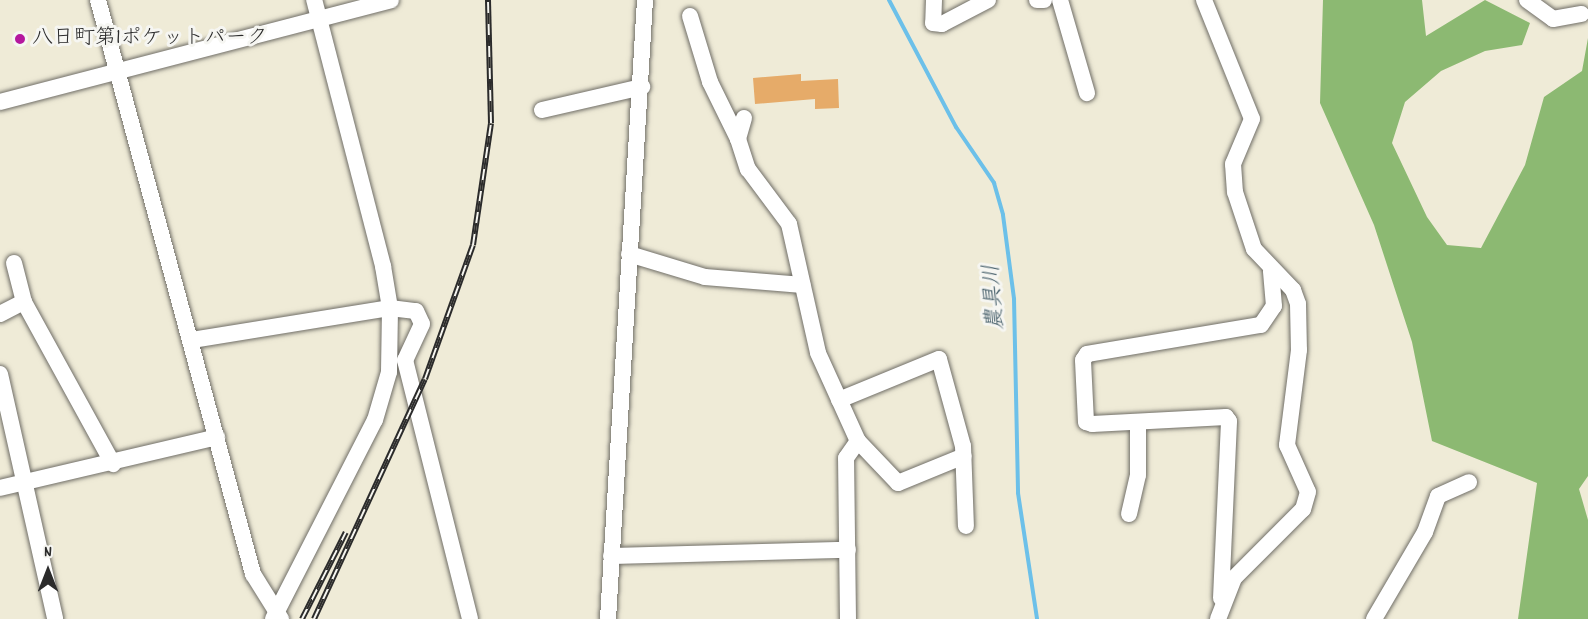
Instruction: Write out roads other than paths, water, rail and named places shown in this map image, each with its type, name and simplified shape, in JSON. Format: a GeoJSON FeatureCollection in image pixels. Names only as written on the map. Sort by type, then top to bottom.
{"type":"FeatureCollection","features":[{"type":"Feature","properties":{"kind":"street"},"geometry":{"type":"LineString","coordinates":[[99,0],[120,69],[253,574],[277,618]]}},
{"type":"Feature","properties":{"kind":"street"},"geometry":{"type":"LineString","coordinates":[[277,618],[375,420],[389,372],[390,308],[314,0]]}},
{"type":"Feature","properties":{"kind":"street"},"geometry":{"type":"LineString","coordinates":[[0,102],[391,0]]}},
{"type":"Feature","properties":{"kind":"street"},"geometry":{"type":"LineString","coordinates":[[608,619],[629,254],[642,87],[645,0]]}},
{"type":"Feature","properties":{"kind":"street"},"geometry":{"type":"LineString","coordinates":[[934,0],[933,23],[942,24],[988,0]]}},
{"type":"Feature","properties":{"kind":"street"},"geometry":{"type":"LineString","coordinates":[[1060,0],[1087,93]]}},
{"type":"Feature","properties":{"kind":"street"},"geometry":{"type":"LineString","coordinates":[[1204,0],[1249,109],[1251,129],[1232,176],[1254,249],[1271,271],[1293,290],[1298,304],[1299,350],[1286,427],[1290,458],[1307,484],[1308,501],[1244,565],[1219,611]]}},
{"type":"Feature","properties":{"kind":"street"},"geometry":{"type":"LineString","coordinates":[[1527,0],[1553,19],[1586,13]]}},
{"type":"Feature","properties":{"kind":"street"},"geometry":{"type":"LineString","coordinates":[[690,16],[707,75],[738,139],[756,185],[786,217],[818,353],[858,441],[898,483],[964,456]]}},
{"type":"Feature","properties":{"kind":"street"},"geometry":{"type":"LineString","coordinates":[[542,111],[642,87]]}},
{"type":"Feature","properties":{"kind":"street"},"geometry":{"type":"LineString","coordinates":[[738,139],[744,118]]}},
{"type":"Feature","properties":{"kind":"street"},"geometry":{"type":"LineString","coordinates":[[629,254],[705,277],[803,285]]}},
{"type":"Feature","properties":{"kind":"street"},"geometry":{"type":"LineString","coordinates":[[14,263],[24,302],[113,464]]}},
{"type":"Feature","properties":{"kind":"street"},"geometry":{"type":"LineString","coordinates":[[1219,611],[1229,421],[1226,417],[1138,422],[1086,422],[1087,354],[1261,325],[1274,306],[1271,271]]}},
{"type":"Feature","properties":{"kind":"street"},"geometry":{"type":"LineString","coordinates":[[0,314],[24,302]]}},
{"type":"Feature","properties":{"kind":"street"},"geometry":{"type":"LineString","coordinates":[[192,340],[390,308],[412,309],[422,324],[405,360],[470,619]]}},
{"type":"Feature","properties":{"kind":"street"},"geometry":{"type":"LineString","coordinates":[[839,400],[939,359],[964,456],[966,526]]}},
{"type":"Feature","properties":{"kind":"street"},"geometry":{"type":"LineString","coordinates":[[0,374],[28,482],[55,619]]}},
{"type":"Feature","properties":{"kind":"street"},"geometry":{"type":"LineString","coordinates":[[1129,514],[1138,475],[1138,422]]}},
{"type":"Feature","properties":{"kind":"street"},"geometry":{"type":"LineString","coordinates":[[0,488],[113,464],[217,437]]}},
{"type":"Feature","properties":{"kind":"street"},"geometry":{"type":"LineString","coordinates":[[848,619],[846,458],[858,441]]}},
{"type":"Feature","properties":{"kind":"street"},"geometry":{"type":"LineString","coordinates":[[1374,619],[1425,532],[1438,496],[1469,482]]}},
{"type":"Feature","properties":{"kind":"street"},"geometry":{"type":"LineString","coordinates":[[611,556],[848,550]]}},
{"type":"Feature","properties":{"kind":"waterway","name":"農具川"},"geometry":{"type":"LineString","coordinates":[[889,0],[956,127],[994,183],[1003,215],[1014,299],[1018,493],[1037,619]]}},
{"type":"Feature","properties":{"kind":"railway"},"geometry":{"type":"LineString","coordinates":[[314,619],[425,379],[473,245],[491,123],[488,0]]}},
{"type":"Feature","properties":{"kind":"railway"},"geometry":{"type":"LineString","coordinates":[[302,619],[346,532]]}},
{"type":"Feature","properties":{"kind":"place","name":"八日町第1ポケットパーク"},"geometry":{"type":"Point","coordinates":[20,39]}}]}
